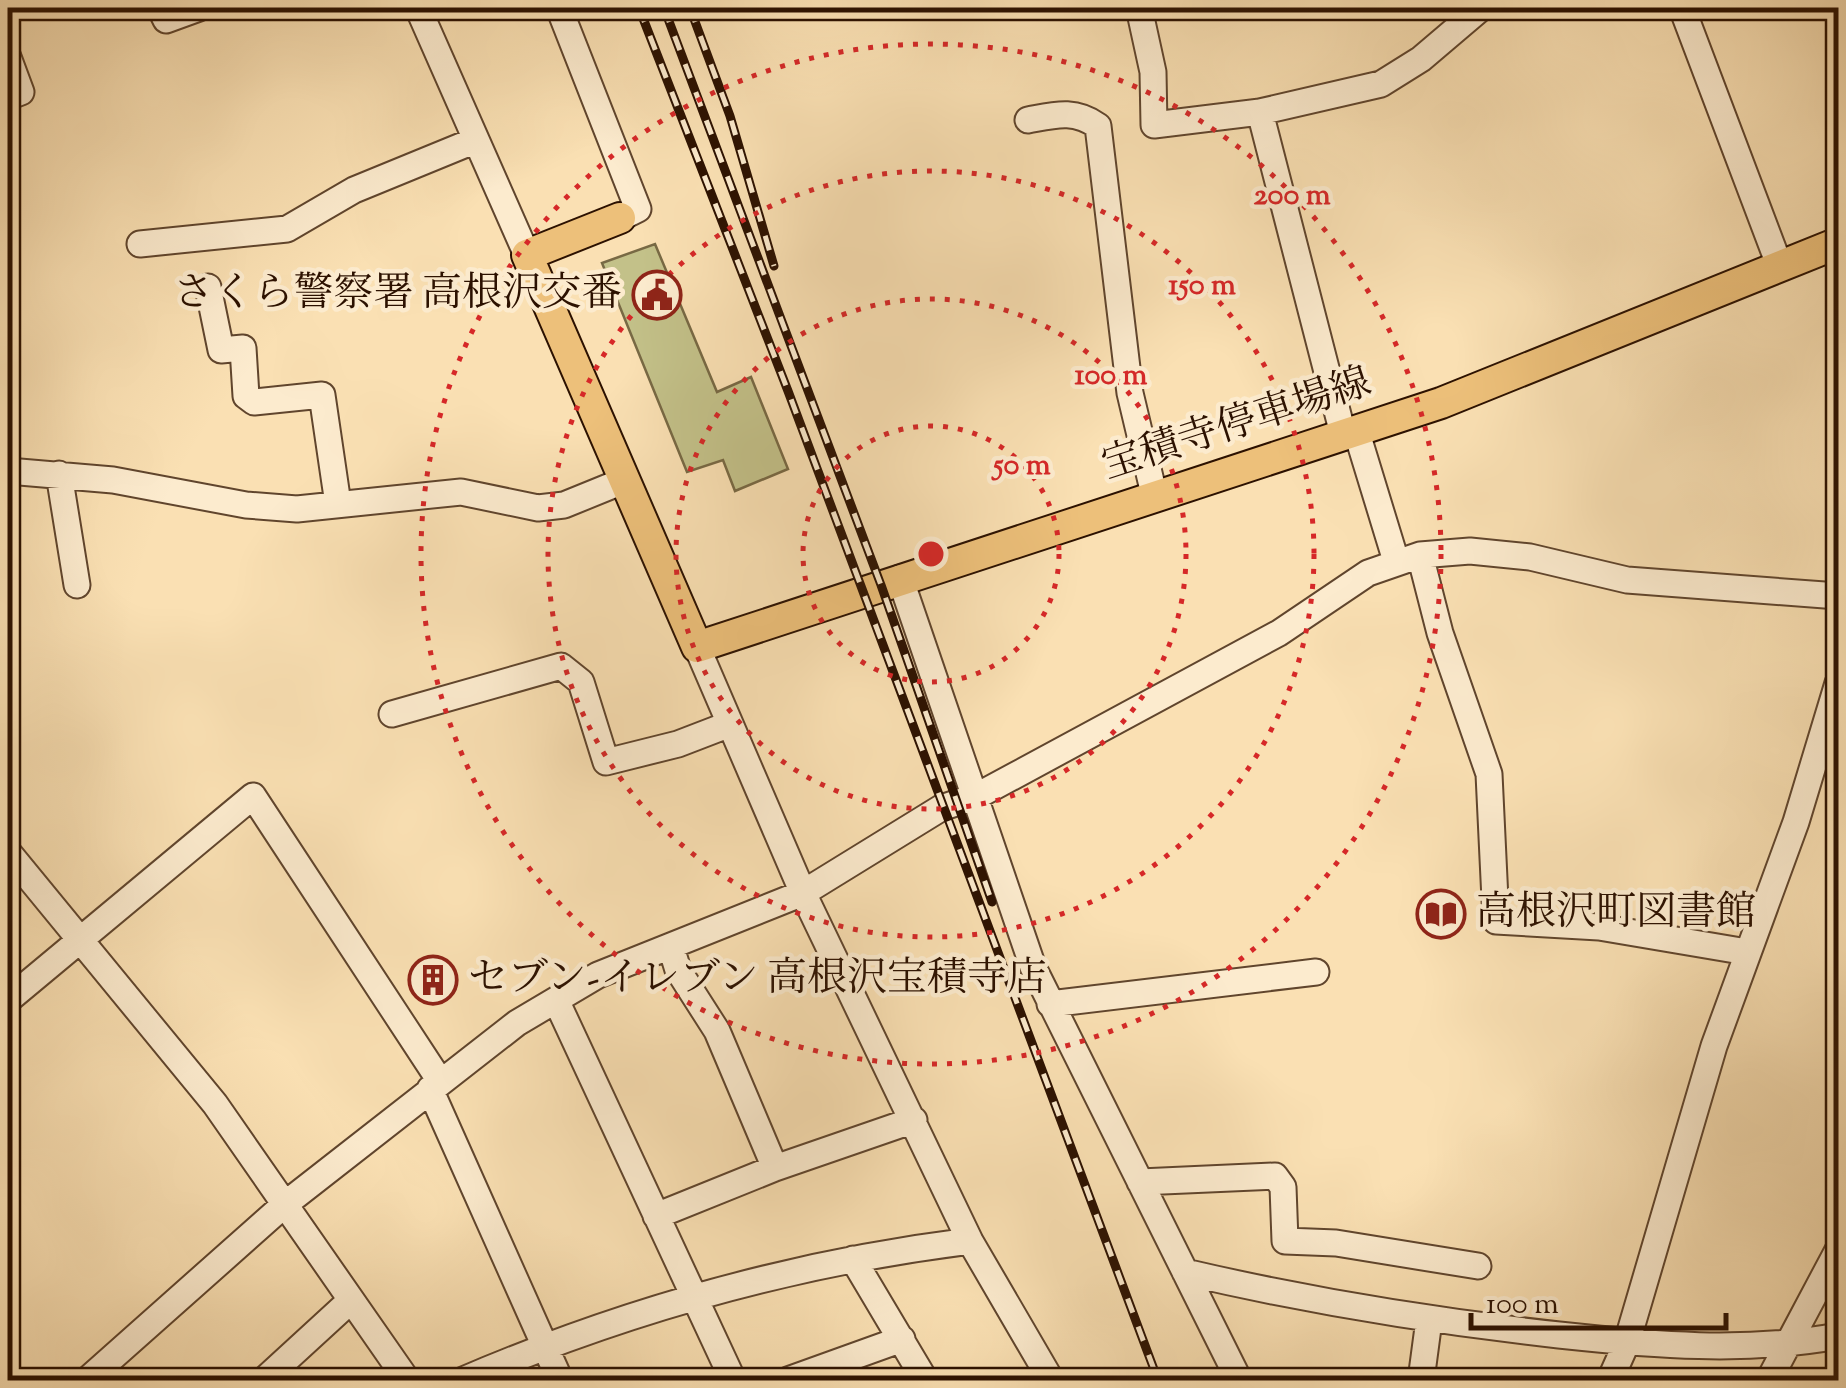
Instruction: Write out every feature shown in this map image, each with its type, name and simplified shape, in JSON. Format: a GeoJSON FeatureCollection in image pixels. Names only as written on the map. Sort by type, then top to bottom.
{"type":"FeatureCollection","features":[{"type":"Feature","properties":{"kind":"main road"},"geometry":{"type":"LineString","coordinates":[[620,218],[526,255],[697,647]]}},
{"type":"Feature","properties":{"kind":"main road","name":"宝積寺停車場線"},"geometry":{"type":"LineString","coordinates":[[697,647],[1490,385],[1838,243]]}},
{"type":"Feature","properties":{"kind":"street"},"geometry":{"type":"LineString","coordinates":[[160,8],[166,20],[199,8]]}},
{"type":"Feature","properties":{"kind":"street"},"geometry":{"type":"LineString","coordinates":[[418,8],[526,255]]}},
{"type":"Feature","properties":{"kind":"street"},"geometry":{"type":"LineString","coordinates":[[559,8],[638,209],[620,218]]}},
{"type":"Feature","properties":{"kind":"street"},"geometry":{"type":"LineString","coordinates":[[1139,8],[1152,72],[1154,125],[1260,112],[1381,84],[1421,59],[1470,11]]}},
{"type":"Feature","properties":{"kind":"street"},"geometry":{"type":"LineString","coordinates":[[1682,8],[1780,267]]}},
{"type":"Feature","properties":{"kind":"street"},"geometry":{"type":"LineString","coordinates":[[8,58],[21,92],[8,96]]}},
{"type":"Feature","properties":{"kind":"street"},"geometry":{"type":"LineString","coordinates":[[1260,112],[1349,432],[1440,632],[1489,774],[1496,921],[1599,927],[1747,952]]}},
{"type":"Feature","properties":{"kind":"street"},"geometry":{"type":"LineString","coordinates":[[1028,120],[1064,114],[1083,116],[1098,126],[1130,393],[1154,494]]}},
{"type":"Feature","properties":{"kind":"street"},"geometry":{"type":"LineString","coordinates":[[140,244],[288,229],[354,190],[476,140]]}},
{"type":"Feature","properties":{"kind":"street"},"geometry":{"type":"LineString","coordinates":[[208,287],[220,350],[243,348],[246,396],[254,402],[322,395],[338,504]]}},
{"type":"Feature","properties":{"kind":"street"},"geometry":{"type":"LineString","coordinates":[[8,471],[59,474],[246,505],[297,509],[460,492],[538,508],[564,505],[623,481]]}},
{"type":"Feature","properties":{"kind":"street"},"geometry":{"type":"LineString","coordinates":[[59,474],[77,585]]}},
{"type":"Feature","properties":{"kind":"street"},"geometry":{"type":"LineString","coordinates":[[87,1380],[284,1205],[436,1085],[556,1000],[598,975],[803,893],[852,867],[941,808],[977,796],[1279,633],[1368,573],[1408,558],[1470,551],[1530,557],[1627,580],[1718,590],[1838,596]]}},
{"type":"Feature","properties":{"kind":"street"},"geometry":{"type":"LineString","coordinates":[[900,578],[1034,968],[1238,1380]]}},
{"type":"Feature","properties":{"kind":"street"},"geometry":{"type":"LineString","coordinates":[[697,647],[803,893],[970,1241],[1051,1380]]}},
{"type":"Feature","properties":{"kind":"street"},"geometry":{"type":"LineString","coordinates":[[392,714],[561,666],[581,682],[606,762],[678,744],[730,724]]}},
{"type":"Feature","properties":{"kind":"street"},"geometry":{"type":"LineString","coordinates":[[1610,1380],[1627,1342],[1714,1046],[1837,700]]}},
{"type":"Feature","properties":{"kind":"street"},"geometry":{"type":"LineString","coordinates":[[8,1000],[253,796],[436,1085],[560,1380]]}},
{"type":"Feature","properties":{"kind":"street"},"geometry":{"type":"LineString","coordinates":[[8,852],[215,1104],[349,1302],[407,1380]]}},
{"type":"Feature","properties":{"kind":"street"},"geometry":{"type":"LineString","coordinates":[[671,947],[678,970],[717,1031],[775,1168]]}},
{"type":"Feature","properties":{"kind":"street"},"geometry":{"type":"LineString","coordinates":[[1050,1004],[1316,972]]}},
{"type":"Feature","properties":{"kind":"street"},"geometry":{"type":"LineString","coordinates":[[556,1000],[733,1380]]}},
{"type":"Feature","properties":{"kind":"street"},"geometry":{"type":"LineString","coordinates":[[656,1216],[775,1168],[914,1120]]}},
{"type":"Feature","properties":{"kind":"street"},"geometry":{"type":"LineString","coordinates":[[1140,1182],[1274,1176],[1283,1187],[1285,1241],[1336,1243],[1478,1266]]}},
{"type":"Feature","properties":{"kind":"street"},"geometry":{"type":"LineString","coordinates":[[463,1380],[545,1345],[693,1297],[853,1259],[970,1241]]}},
{"type":"Feature","properties":{"kind":"street"},"geometry":{"type":"LineString","coordinates":[[1769,1380],[1838,1250]]}},
{"type":"Feature","properties":{"kind":"street"},"geometry":{"type":"LineString","coordinates":[[853,1259],[925,1380]]}},
{"type":"Feature","properties":{"kind":"street"},"geometry":{"type":"LineString","coordinates":[[1184,1272],[1338,1307],[1627,1342],[1748,1348],[1838,1336]]}},
{"type":"Feature","properties":{"kind":"street"},"geometry":{"type":"LineString","coordinates":[[264,1380],[349,1302]]}},
{"type":"Feature","properties":{"kind":"street"},"geometry":{"type":"LineString","coordinates":[[1421,1380],[1428,1320]]}},
{"type":"Feature","properties":{"kind":"street"},"geometry":{"type":"LineString","coordinates":[[788,1380],[902,1339]]}},
{"type":"Feature","properties":{"kind":"shaded area"},"geometry":{"type":"Polygon","coordinates":[[[655,244],[717,392],[751,377],[788,469],[735,491],[723,460],[687,472],[602,263],[655,244]]]}},
{"type":"Feature","properties":{"kind":"railway"},"geometry":{"type":"LineString","coordinates":[[639,8],[788,391],[1158,1380]]}},
{"type":"Feature","properties":{"kind":"railway"},"geometry":{"type":"LineString","coordinates":[[664,8],[881,585],[992,902]]}},
{"type":"Feature","properties":{"kind":"railway"},"geometry":{"type":"LineString","coordinates":[[690,8],[730,116],[774,266]]}},
{"type":"Feature","properties":{"kind":"place","name":"さくら警察署 高根沢交番"},"geometry":{"type":"Point","coordinates":[657,295]}},
{"type":"Feature","properties":{"kind":"place","name":"高根沢町図書館"},"geometry":{"type":"Point","coordinates":[1441,914]}},
{"type":"Feature","properties":{"kind":"place","name":"セブン-イレブン 高根沢宝積寺店"},"geometry":{"type":"Point","coordinates":[433,980]}}]}
